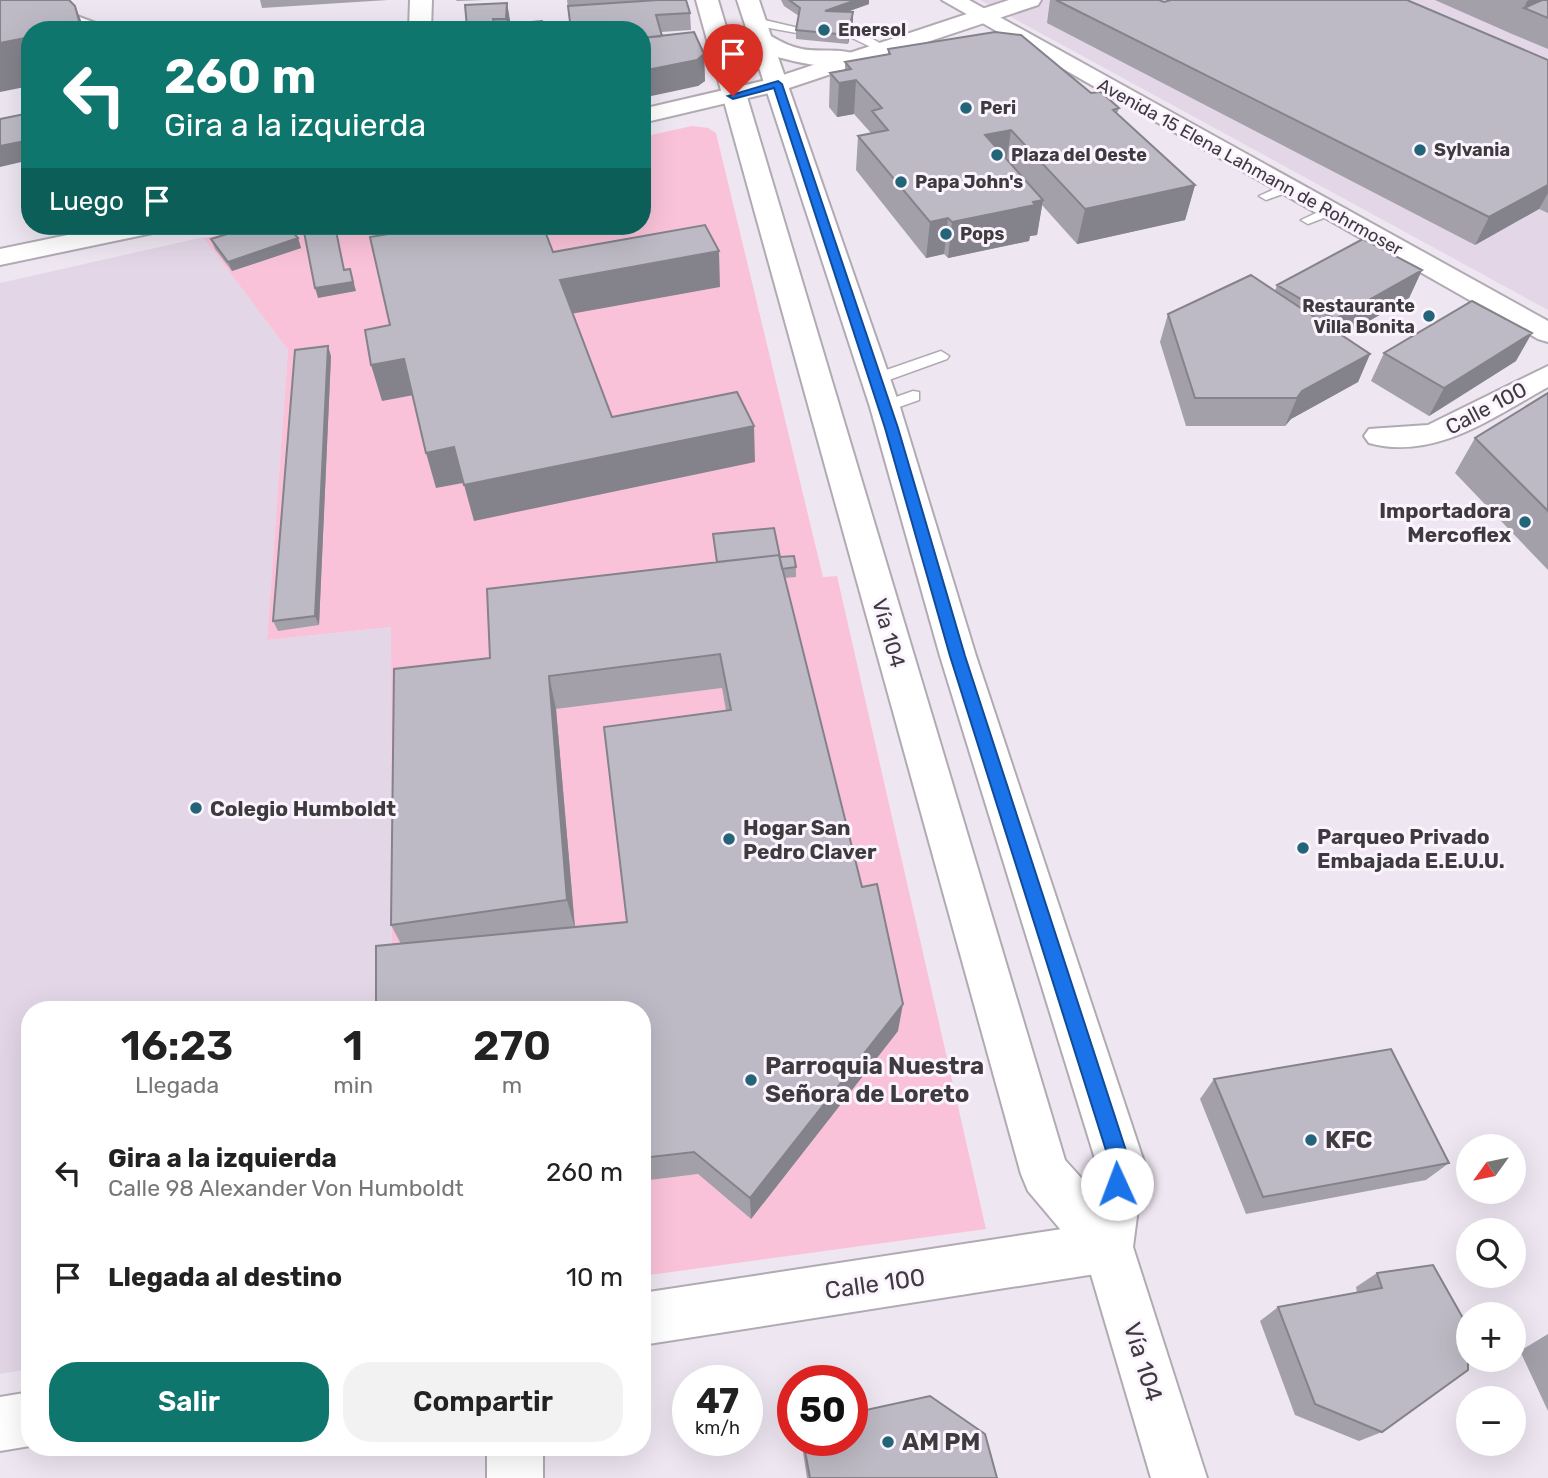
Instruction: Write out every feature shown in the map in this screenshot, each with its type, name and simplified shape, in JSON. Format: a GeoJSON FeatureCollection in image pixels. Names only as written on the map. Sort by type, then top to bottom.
{"type":"FeatureCollection","features":[{"type":"Feature","properties":{"kind":"main road"},"geometry":{"type":"LineString","coordinates":[[420,21],[421,0]]}},
{"type":"Feature","properties":{"kind":"main road","name":"Vía 104"},"geometry":{"type":"LineString","coordinates":[[707,0],[1045,1174],[1108,1247],[1179,1478]]}},
{"type":"Feature","properties":{"kind":"main road","name":"Vía 104"},"geometry":{"type":"LineString","coordinates":[[748,0],[891,394],[958,656],[1120,1163],[1108,1247]]}},
{"type":"Feature","properties":{"kind":"main road","name":"Avenida 15 Elena Lahmann de Rohrmoser"},"geometry":{"type":"LineString","coordinates":[[953,0],[1276,192],[1548,333]]}},
{"type":"Feature","properties":{"kind":"main road"},"geometry":{"type":"LineString","coordinates":[[651,114],[778,84],[1030,0]]}},
{"type":"Feature","properties":{"kind":"main road"},"geometry":{"type":"LineString","coordinates":[[890,46],[912,32],[921,19],[925,6]]}},
{"type":"Feature","properties":{"kind":"main road"},"geometry":{"type":"LineString","coordinates":[[0,12],[43,12],[75,21]]}},
{"type":"Feature","properties":{"kind":"main road"},"geometry":{"type":"LineString","coordinates":[[759,31],[782,51],[803,57],[850,59]]}},
{"type":"Feature","properties":{"kind":"main road"},"geometry":{"type":"LineString","coordinates":[[890,46],[961,44]]}},
{"type":"Feature","properties":{"kind":"main road"},"geometry":{"type":"LineString","coordinates":[[986,46],[1049,55]]}},
{"type":"Feature","properties":{"kind":"main road"},"geometry":{"type":"LineString","coordinates":[[0,257],[105,235]]}},
{"type":"Feature","properties":{"kind":"main road","name":"Calle 100"},"geometry":{"type":"LineString","coordinates":[[1380,436],[1435,434],[1548,375]]}},
{"type":"Feature","properties":{"kind":"main road","name":"Calle 100"},"geometry":{"type":"LineString","coordinates":[[651,1318],[1108,1247]]}},
{"type":"Feature","properties":{"kind":"main road"},"geometry":{"type":"LineString","coordinates":[[0,1424],[21,1420]]}},
{"type":"Feature","properties":{"kind":"main road"},"geometry":{"type":"LineString","coordinates":[[515,1456],[515,1478]]}},
{"type":"Feature","properties":{"kind":"lane"},"geometry":{"type":"LineString","coordinates":[[759,31],[797,29]]}},
{"type":"Feature","properties":{"kind":"lane"},"geometry":{"type":"LineString","coordinates":[[852,33],[890,46]]}},
{"type":"Feature","properties":{"kind":"lane"},"geometry":{"type":"LineString","coordinates":[[891,394],[941,356]]}},
{"type":"Feature","properties":{"kind":"shaded area","name":"Sylvania"},"geometry":{"type":"Polygon","coordinates":[[[980,0],[1548,0],[1548,310],[980,0]]]}},
{"type":"Feature","properties":{"kind":"shaded area"},"geometry":{"type":"Polygon","coordinates":[[[692,126],[708,128],[716,133],[823,577],[837,576],[986,1229],[651,1275],[651,1180],[698,1174],[751,1219],[858,917],[778,590],[497,624],[556,709],[722,688],[732,743],[633,951],[392,975],[391,627],[267,640],[288,350],[204,238],[217,235],[651,235],[651,135],[692,126]],[[706,261],[400,361],[382,400],[414,395],[436,488],[617,453],[565,315],[706,261]]]}},
{"type":"Feature","properties":{"kind":"shaded area","name":"Colegio Humboldt"},"geometry":{"type":"Polygon","coordinates":[[[204,237],[288,350],[267,640],[391,627],[392,1001],[21,1001],[21,1370],[0,1374],[0,283],[204,237]]]}},
{"type":"Feature","properties":{"kind":"building"},"geometry":{"type":"Polygon","coordinates":[[[0,0],[69,0],[75,6],[79,21],[21,21],[21,39],[0,43],[0,0]]]}},
{"type":"Feature","properties":{"kind":"building"},"geometry":{"type":"Polygon","coordinates":[[[686,0],[690,13],[656,15],[662,36],[651,37],[651,21],[570,21],[568,6],[686,0]]]}},
{"type":"Feature","properties":{"kind":"building","name":"Enersol"},"geometry":{"type":"Polygon","coordinates":[[[789,0],[856,0],[825,11],[853,12],[848,35],[796,30],[800,8],[789,0]]]}},
{"type":"Feature","properties":{"kind":"building","name":"Sylvania"},"geometry":{"type":"Polygon","coordinates":[[[1056,0],[1407,0],[1548,60],[1548,185],[1489,217],[1056,0]]]}},
{"type":"Feature","properties":{"kind":"building"},"geometry":{"type":"Polygon","coordinates":[[[1548,0],[1548,18],[1524,8],[1548,0]]]}},
{"type":"Feature","properties":{"kind":"building"},"geometry":{"type":"Polygon","coordinates":[[[507,3],[506,19],[466,21],[465,5],[507,3]]]}},
{"type":"Feature","properties":{"kind":"building"},"geometry":{"type":"Polygon","coordinates":[[[694,32],[704,54],[697,60],[651,69],[651,37],[694,32]]]}},
{"type":"Feature","properties":{"kind":"building","name":"Plaza del Oeste"},"geometry":{"type":"Polygon","coordinates":[[[995,32],[1021,35],[1091,93],[1101,92],[1119,108],[1113,110],[1195,185],[1085,209],[1011,130],[985,135],[1043,200],[1033,202],[1035,205],[952,222],[948,218],[930,222],[858,136],[888,130],[872,111],[882,108],[856,80],[839,83],[830,73],[851,69],[845,62],[890,54],[888,49],[995,32]]]}},
{"type":"Feature","properties":{"kind":"building"},"geometry":{"type":"Polygon","coordinates":[[[21,115],[21,142],[0,146],[0,119],[21,115]]]}},
{"type":"Feature","properties":{"kind":"building"},"geometry":{"type":"Polygon","coordinates":[[[705,225],[719,251],[560,280],[612,417],[737,392],[754,426],[464,485],[454,447],[426,453],[404,359],[371,365],[365,330],[390,325],[370,237],[546,235],[553,252],[705,225]]]}},
{"type":"Feature","properties":{"kind":"building"},"geometry":{"type":"Polygon","coordinates":[[[224,235],[295,235],[298,238],[228,262],[211,239],[224,235]]]}},
{"type":"Feature","properties":{"kind":"building"},"geometry":{"type":"Polygon","coordinates":[[[305,235],[337,235],[344,270],[350,269],[353,282],[315,288],[305,235]]]}},
{"type":"Feature","properties":{"kind":"building"},"geometry":{"type":"Polygon","coordinates":[[[1363,239],[1422,270],[1335,319],[1277,285],[1363,239]]]}},
{"type":"Feature","properties":{"kind":"building"},"geometry":{"type":"Polygon","coordinates":[[[1251,275],[1370,354],[1302,391],[1297,398],[1195,398],[1168,314],[1251,275]]]}},
{"type":"Feature","properties":{"kind":"building"},"geometry":{"type":"Polygon","coordinates":[[[1472,301],[1532,333],[1444,388],[1384,353],[1472,301]]]}},
{"type":"Feature","properties":{"kind":"building"},"geometry":{"type":"Polygon","coordinates":[[[328,346],[315,616],[273,621],[295,350],[328,346]]]}},
{"type":"Feature","properties":{"kind":"building"},"geometry":{"type":"Polygon","coordinates":[[[1548,393],[1548,511],[1475,438],[1548,393]]]}},
{"type":"Feature","properties":{"kind":"building"},"geometry":{"type":"Polygon","coordinates":[[[774,528],[780,557],[794,556],[796,567],[782,569],[779,555],[717,562],[713,534],[774,528]]]}},
{"type":"Feature","properties":{"kind":"building"},"geometry":{"type":"Polygon","coordinates":[[[779,555],[862,887],[877,884],[903,1004],[750,1198],[694,1152],[651,1157],[651,1001],[376,1001],[376,946],[627,922],[604,727],[731,710],[720,654],[549,676],[567,900],[391,925],[394,669],[490,658],[487,589],[779,555]]]}},
{"type":"Feature","properties":{"kind":"building","name":"KFC"},"geometry":{"type":"Polygon","coordinates":[[[1391,1049],[1449,1163],[1263,1197],[1214,1079],[1391,1049]]]}},
{"type":"Feature","properties":{"kind":"building"},"geometry":{"type":"Polygon","coordinates":[[[1433,1265],[1456,1306],[1456,1372],[1465,1372],[1382,1432],[1315,1404],[1278,1307],[1382,1288],[1377,1273],[1433,1265]]]}},
{"type":"Feature","properties":{"kind":"building","name":"AM PM"},"geometry":{"type":"Polygon","coordinates":[[[930,1396],[985,1434],[997,1478],[810,1478],[806,1456],[868,1456],[868,1410],[930,1396]]]}},
{"type":"Feature","properties":{"kind":"place","name":"Enersol"},"geometry":{"type":"Point","coordinates":[824,30]}},
{"type":"Feature","properties":{"kind":"place","name":"Peri"},"geometry":{"type":"Point","coordinates":[966,108]}},
{"type":"Feature","properties":{"kind":"place","name":"Sylvania"},"geometry":{"type":"Point","coordinates":[1420,150]}},
{"type":"Feature","properties":{"kind":"place","name":"Plaza del Oeste"},"geometry":{"type":"Point","coordinates":[997,155]}},
{"type":"Feature","properties":{"kind":"place","name":"Papa John's"},"geometry":{"type":"Point","coordinates":[901,182]}},
{"type":"Feature","properties":{"kind":"place","name":"Pops"},"geometry":{"type":"Point","coordinates":[946,234]}},
{"type":"Feature","properties":{"kind":"place","name":"Restaurante Villa Bonita"},"geometry":{"type":"Point","coordinates":[1429,316]}},
{"type":"Feature","properties":{"kind":"place","name":"Importadora Mercoflex"},"geometry":{"type":"Point","coordinates":[1525,522]}},
{"type":"Feature","properties":{"kind":"place","name":"Colegio Humboldt"},"geometry":{"type":"Point","coordinates":[196,808]}},
{"type":"Feature","properties":{"kind":"place","name":"Hogar San Pedro Claver"},"geometry":{"type":"Point","coordinates":[729,839]}},
{"type":"Feature","properties":{"kind":"place","name":"Parqueo Privado Embajada E.E.U.U."},"geometry":{"type":"Point","coordinates":[1303,848]}},
{"type":"Feature","properties":{"kind":"place","name":"Parroquia Nuestra Señora de Loreto"},"geometry":{"type":"Point","coordinates":[751,1080]}},
{"type":"Feature","properties":{"kind":"place","name":"KFC"},"geometry":{"type":"Point","coordinates":[1311,1140]}},
{"type":"Feature","properties":{"kind":"place","name":"AM PM"},"geometry":{"type":"Point","coordinates":[888,1442]}},
{"type":"Feature","properties":{"kind":"route"},"geometry":{"type":"LineString","coordinates":[[733,96],[778,84],[892,428],[958,656],[1120,1163],[1117,1184]]}}]}
